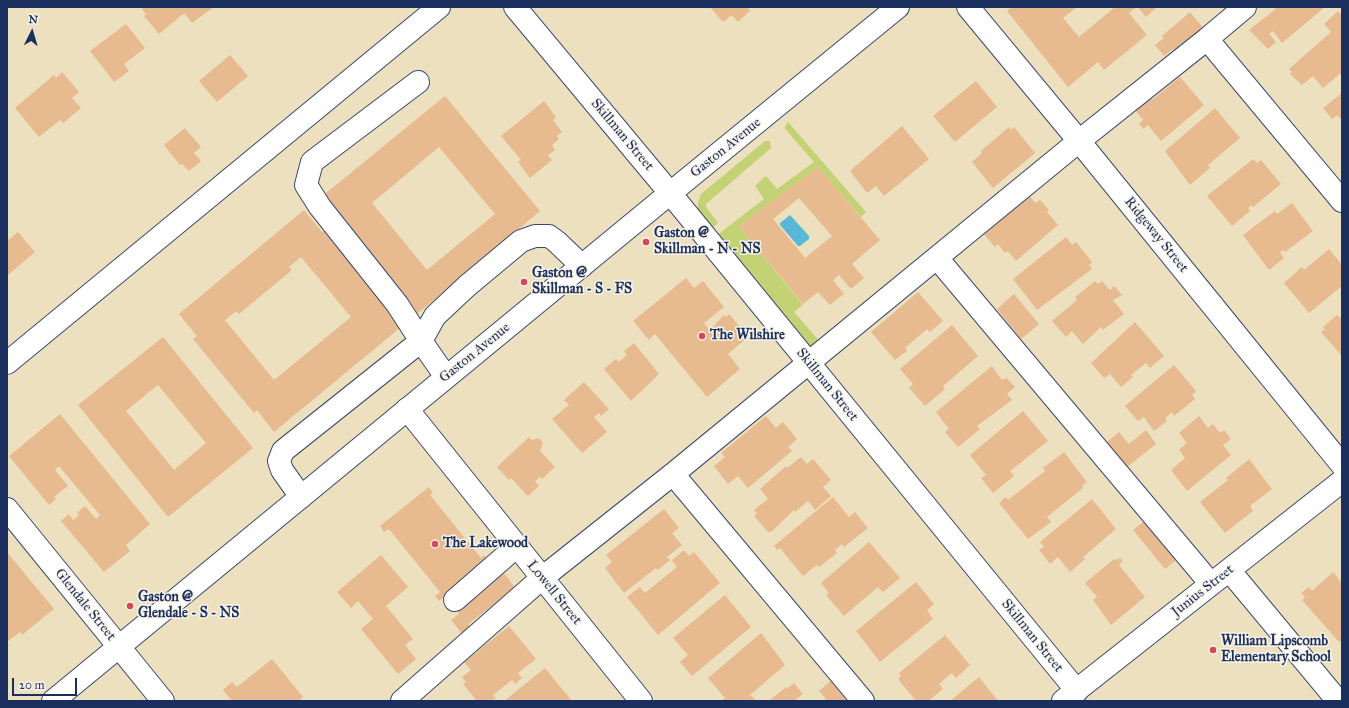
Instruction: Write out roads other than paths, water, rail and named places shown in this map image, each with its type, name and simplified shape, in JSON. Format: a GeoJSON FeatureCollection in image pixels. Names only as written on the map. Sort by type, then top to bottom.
{"type":"FeatureCollection","features":[{"type":"Feature","properties":{"kind":"street"},"geometry":{"type":"LineString","coordinates":[[7,363],[439,7]]}},
{"type":"Feature","properties":{"kind":"street","name":"Skillman Street"},"geometry":{"type":"LineString","coordinates":[[515,7],[809,362],[1070,696]]}},
{"type":"Feature","properties":{"kind":"street","name":"Gaston Avenue"},"geometry":{"type":"LineString","coordinates":[[53,701],[897,7]]}},
{"type":"Feature","properties":{"kind":"street","name":"Ridgeway Street"},"geometry":{"type":"LineString","coordinates":[[968,7],[1079,141],[1342,465]]}},
{"type":"Feature","properties":{"kind":"street"},"geometry":{"type":"LineString","coordinates":[[402,701],[542,578],[673,474],[1079,141],[1207,39],[1244,7]]}},
{"type":"Feature","properties":{"kind":"street"},"geometry":{"type":"LineString","coordinates":[[1207,39],[1342,201]]}},
{"type":"Feature","properties":{"kind":"street"},"geometry":{"type":"LineString","coordinates":[[418,82],[312,162],[306,185],[320,207],[397,304],[446,378]]}},
{"type":"Feature","properties":{"kind":"street"},"geometry":{"type":"LineString","coordinates":[[301,497],[282,470],[279,461],[283,451],[421,341],[435,316],[451,300],[521,241],[535,236],[549,236],[582,266]]}},
{"type":"Feature","properties":{"kind":"street"},"geometry":{"type":"LineString","coordinates":[[937,258],[1211,584]]}},
{"type":"Feature","properties":{"kind":"street","name":"Lowell Street"},"geometry":{"type":"LineString","coordinates":[[407,409],[641,701]]}},
{"type":"Feature","properties":{"kind":"street"},"geometry":{"type":"LineString","coordinates":[[673,474],[863,701]]}},
{"type":"Feature","properties":{"kind":"street","name":"Junius Street"},"geometry":{"type":"LineString","coordinates":[[1070,696],[1342,481]]}},
{"type":"Feature","properties":{"kind":"street","name":"Glendale Street"},"geometry":{"type":"LineString","coordinates":[[7,509],[164,701]]}},
{"type":"Feature","properties":{"kind":"street"},"geometry":{"type":"LineString","coordinates":[[455,600],[517,546]]}},
{"type":"Feature","properties":{"kind":"street"},"geometry":{"type":"LineString","coordinates":[[1229,570],[1338,701]]}},
{"type":"Feature","properties":{"kind":"water"},"geometry":{"type":"Polygon","coordinates":[[[790,215],[809,236],[809,239],[800,246],[798,246],[780,225],[780,223],[790,215]]]}},
{"type":"Feature","properties":{"kind":"place","name":"Gaston @ Skillman - N - NS"},"geometry":{"type":"Point","coordinates":[646,242]}},
{"type":"Feature","properties":{"kind":"place","name":"Gaston @ Skillman - S - FS"},"geometry":{"type":"Point","coordinates":[524,282]}},
{"type":"Feature","properties":{"kind":"place","name":"The Wilshire"},"geometry":{"type":"Point","coordinates":[702,336]}},
{"type":"Feature","properties":{"kind":"place","name":"The Lakewood"},"geometry":{"type":"Point","coordinates":[435,544]}},
{"type":"Feature","properties":{"kind":"place","name":"Gaston @ Glendale - S - NS"},"geometry":{"type":"Point","coordinates":[130,606]}},
{"type":"Feature","properties":{"kind":"place","name":"William Lipscomb Elementary School"},"geometry":{"type":"Point","coordinates":[1213,650]}}]}
